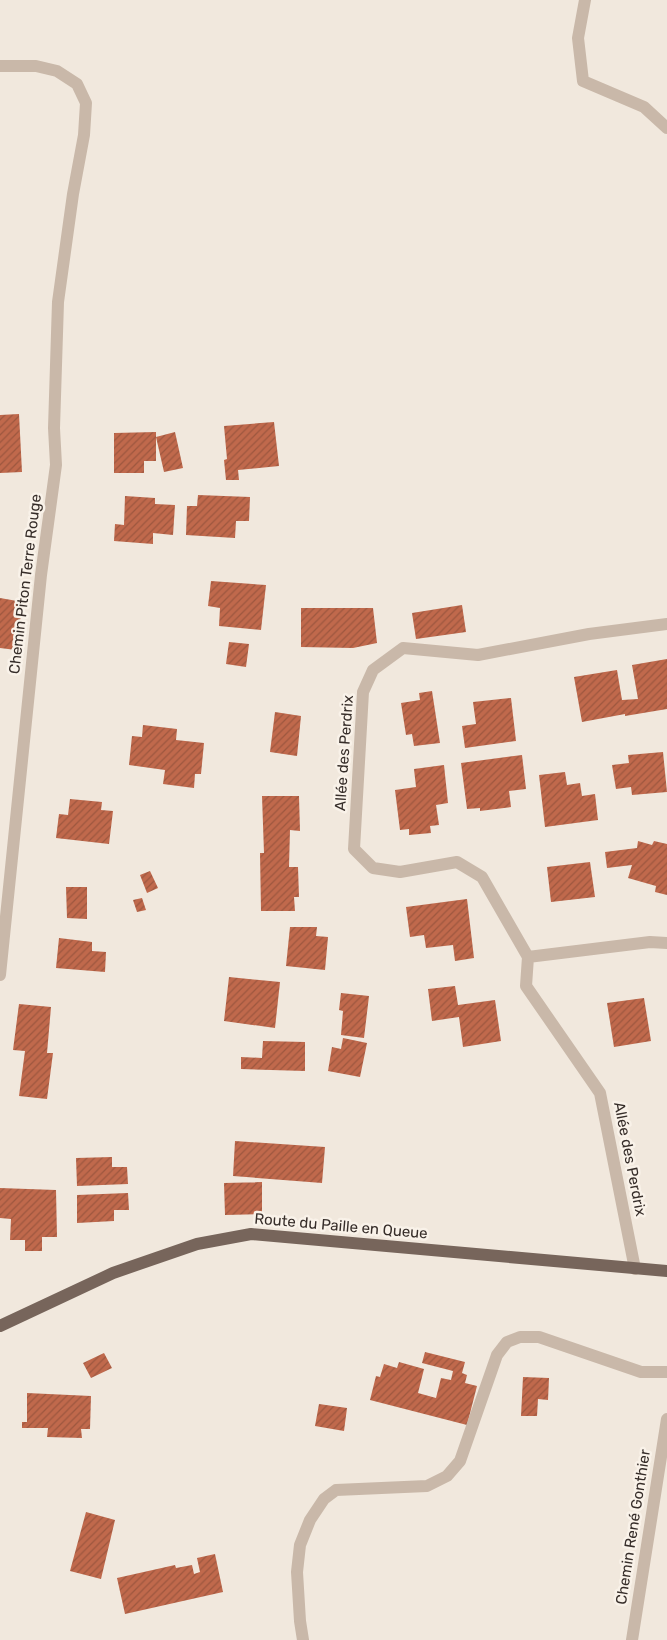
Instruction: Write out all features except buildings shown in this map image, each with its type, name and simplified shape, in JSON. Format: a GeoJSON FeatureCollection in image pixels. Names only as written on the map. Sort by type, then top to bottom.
{"type":"FeatureCollection","features":[{"type":"Feature","properties":{"kind":"main road","name":"Route du Paille en Queue"},"geometry":{"type":"LineString","coordinates":[[0,1326],[113,1273],[197,1244],[251,1234],[667,1271]]}},
{"type":"Feature","properties":{"kind":"street"},"geometry":{"type":"LineString","coordinates":[[584,0],[578,38],[583,81],[644,107],[667,128]]}},
{"type":"Feature","properties":{"kind":"street","name":"Chemin Piton Terre Rouge"},"geometry":{"type":"LineString","coordinates":[[0,66],[36,66],[57,71],[77,84],[86,103],[84,135],[73,194],[58,302],[54,428],[56,465],[41,575],[0,976]]}},
{"type":"Feature","properties":{"kind":"street","name":"Allée des Perdrix"},"geometry":{"type":"LineString","coordinates":[[635,1269],[600,1093],[526,986],[528,957],[482,877],[457,862],[400,872],[373,868],[354,849],[362,692],[373,670],[403,648],[478,655],[589,634],[667,624]]}},
{"type":"Feature","properties":{"kind":"street"},"geometry":{"type":"LineString","coordinates":[[528,957],[650,942],[667,943]]}},
{"type":"Feature","properties":{"kind":"street"},"geometry":{"type":"LineString","coordinates":[[304,1640],[300,1621],[297,1572],[300,1545],[310,1520],[324,1499],[336,1490],[427,1486],[447,1476],[460,1461],[497,1355],[507,1342],[520,1337],[539,1336],[641,1372],[667,1372]]}},
{"type":"Feature","properties":{"kind":"street","name":"Chemin René Gonthier"},"geometry":{"type":"LineString","coordinates":[[632,1640],[667,1419]]}}]}
